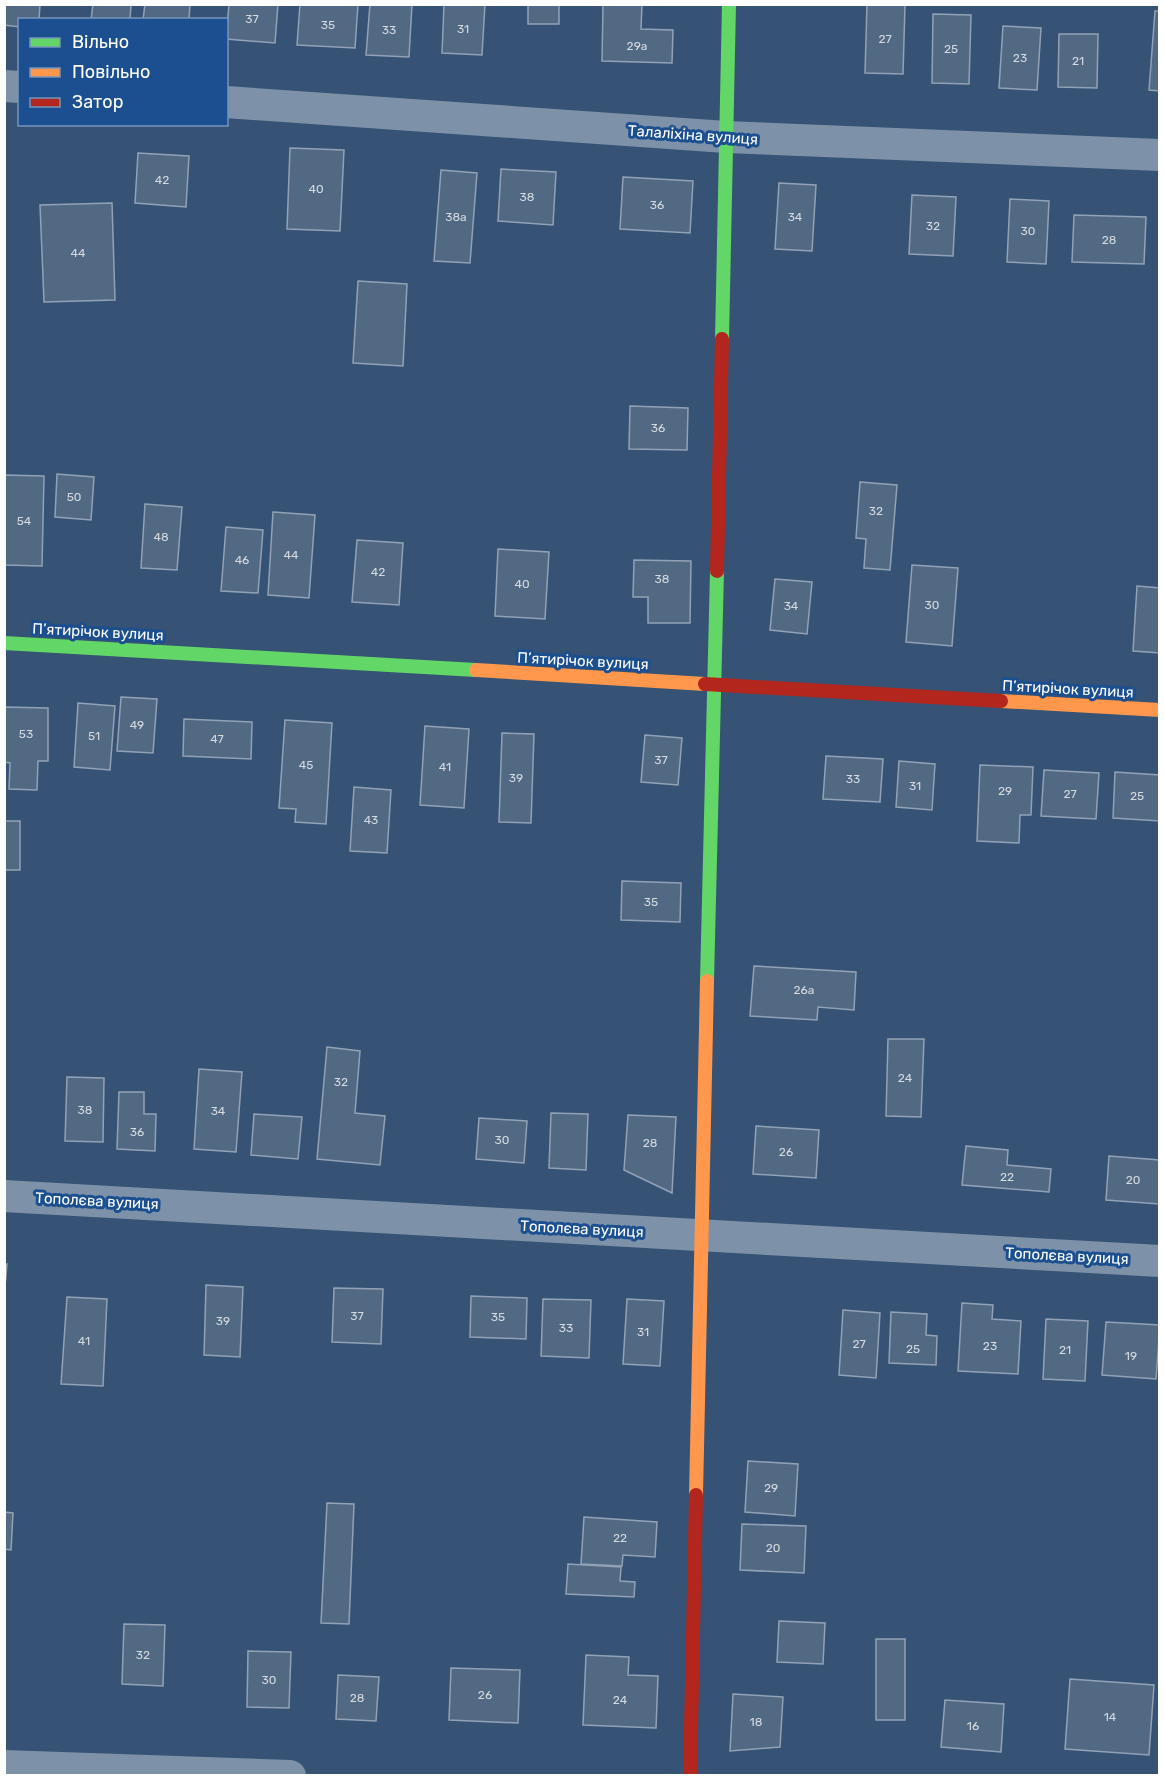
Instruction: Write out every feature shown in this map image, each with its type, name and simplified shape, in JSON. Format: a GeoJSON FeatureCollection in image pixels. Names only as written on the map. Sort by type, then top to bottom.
{"type":"FeatureCollection","features":[{"type":"Feature","properties":{"kind":"street"},"geometry":{"type":"LineString","coordinates":[[690,1776],[729,4]]}},
{"type":"Feature","properties":{"kind":"street","name":"Талаліхіна вулиця"},"geometry":{"type":"LineString","coordinates":[[228,102],[726,138],[1160,155]]}},
{"type":"Feature","properties":{"kind":"street","name":"П’ятирічок вулиця"},"geometry":{"type":"LineString","coordinates":[[4,643],[714,686],[1160,710]]}},
{"type":"Feature","properties":{"kind":"street","name":"Тополєва вулиця"},"geometry":{"type":"LineString","coordinates":[[4,1196],[1160,1262]]}},
{"type":"Feature","properties":{"kind":"street"},"geometry":{"type":"LineString","coordinates":[[4,1766],[290,1776]]}},
{"type":"Feature","properties":{"kind":"building"},"geometry":{"type":"Polygon","coordinates":[[[4,4],[40,4],[39,18],[18,18],[18,27],[4,25],[4,4]]]}},
{"type":"Feature","properties":{"kind":"building"},"geometry":{"type":"Polygon","coordinates":[[[93,4],[131,4],[130,18],[91,18],[93,4]]]}},
{"type":"Feature","properties":{"kind":"building"},"geometry":{"type":"Polygon","coordinates":[[[145,4],[190,4],[189,18],[143,18],[145,4]]]}},
{"type":"Feature","properties":{"kind":"building"},"geometry":{"type":"Polygon","coordinates":[[[229,4],[278,4],[275,43],[228,39],[229,4]]]}},
{"type":"Feature","properties":{"kind":"building"},"geometry":{"type":"Polygon","coordinates":[[[300,4],[358,4],[355,48],[297,45],[300,4]]]}},
{"type":"Feature","properties":{"kind":"building"},"geometry":{"type":"Polygon","coordinates":[[[370,4],[412,4],[409,57],[366,55],[370,4]]]}},
{"type":"Feature","properties":{"kind":"building"},"geometry":{"type":"Polygon","coordinates":[[[444,4],[485,4],[482,55],[442,53],[444,4]]]}},
{"type":"Feature","properties":{"kind":"building"},"geometry":{"type":"Polygon","coordinates":[[[528,4],[559,4],[559,24],[528,24],[528,4]]]}},
{"type":"Feature","properties":{"kind":"building"},"geometry":{"type":"Polygon","coordinates":[[[603,4],[642,4],[641,29],[673,30],[672,63],[602,61],[603,4]]]}},
{"type":"Feature","properties":{"kind":"building"},"geometry":{"type":"Polygon","coordinates":[[[867,4],[905,5],[903,74],[865,73],[867,4]]]}},
{"type":"Feature","properties":{"kind":"building"},"geometry":{"type":"Polygon","coordinates":[[[1155,11],[1160,11],[1160,91],[1149,90],[1155,11]]]}},
{"type":"Feature","properties":{"kind":"building"},"geometry":{"type":"Polygon","coordinates":[[[933,14],[971,15],[969,84],[932,83],[933,14]]]}},
{"type":"Feature","properties":{"kind":"building"},"geometry":{"type":"Polygon","coordinates":[[[1003,26],[1041,28],[1037,90],[999,88],[1003,26]]]}},
{"type":"Feature","properties":{"kind":"building"},"geometry":{"type":"Polygon","coordinates":[[[1059,34],[1098,34],[1097,88],[1058,87],[1059,34]]]}},
{"type":"Feature","properties":{"kind":"building"},"geometry":{"type":"Polygon","coordinates":[[[290,148],[344,150],[340,231],[287,229],[290,148]]]}},
{"type":"Feature","properties":{"kind":"building"},"geometry":{"type":"Polygon","coordinates":[[[138,153],[189,156],[186,207],[135,203],[138,153]]]}},
{"type":"Feature","properties":{"kind":"building"},"geometry":{"type":"Polygon","coordinates":[[[501,169],[556,172],[553,225],[498,221],[501,169]]]}},
{"type":"Feature","properties":{"kind":"building"},"geometry":{"type":"Polygon","coordinates":[[[441,170],[477,173],[470,263],[434,261],[441,170]]]}},
{"type":"Feature","properties":{"kind":"building"},"geometry":{"type":"Polygon","coordinates":[[[623,177],[693,181],[690,233],[620,229],[623,177]]]}},
{"type":"Feature","properties":{"kind":"building"},"geometry":{"type":"Polygon","coordinates":[[[779,183],[816,185],[812,251],[775,249],[779,183]]]}},
{"type":"Feature","properties":{"kind":"building"},"geometry":{"type":"Polygon","coordinates":[[[912,195],[956,197],[953,256],[909,254],[912,195]]]}},
{"type":"Feature","properties":{"kind":"building"},"geometry":{"type":"Polygon","coordinates":[[[1010,199],[1049,201],[1046,264],[1007,262],[1010,199]]]}},
{"type":"Feature","properties":{"kind":"building"},"geometry":{"type":"Polygon","coordinates":[[[112,203],[115,300],[44,302],[40,205],[112,203]]]}},
{"type":"Feature","properties":{"kind":"building"},"geometry":{"type":"Polygon","coordinates":[[[1074,215],[1146,217],[1144,264],[1072,262],[1074,215]]]}},
{"type":"Feature","properties":{"kind":"building"},"geometry":{"type":"Polygon","coordinates":[[[358,281],[407,284],[403,366],[353,363],[358,281]]]}},
{"type":"Feature","properties":{"kind":"building"},"geometry":{"type":"Polygon","coordinates":[[[630,406],[688,408],[687,450],[629,449],[630,406]]]}},
{"type":"Feature","properties":{"kind":"building"},"geometry":{"type":"Polygon","coordinates":[[[57,474],[94,477],[91,520],[55,517],[57,474]]]}},
{"type":"Feature","properties":{"kind":"building"},"geometry":{"type":"Polygon","coordinates":[[[4,475],[44,476],[42,566],[4,565],[4,475]]]}},
{"type":"Feature","properties":{"kind":"building"},"geometry":{"type":"Polygon","coordinates":[[[860,482],[897,485],[890,570],[864,568],[866,539],[856,538],[860,482]]]}},
{"type":"Feature","properties":{"kind":"building"},"geometry":{"type":"Polygon","coordinates":[[[145,504],[182,507],[177,570],[141,568],[145,504]]]}},
{"type":"Feature","properties":{"kind":"building"},"geometry":{"type":"Polygon","coordinates":[[[273,512],[315,515],[309,598],[268,595],[273,512]]]}},
{"type":"Feature","properties":{"kind":"building"},"geometry":{"type":"Polygon","coordinates":[[[226,527],[263,530],[258,593],[221,591],[226,527]]]}},
{"type":"Feature","properties":{"kind":"building"},"geometry":{"type":"Polygon","coordinates":[[[357,540],[403,543],[399,605],[352,602],[357,540]]]}},
{"type":"Feature","properties":{"kind":"building"},"geometry":{"type":"Polygon","coordinates":[[[498,549],[549,552],[545,619],[495,616],[498,549]]]}},
{"type":"Feature","properties":{"kind":"building"},"geometry":{"type":"Polygon","coordinates":[[[634,560],[691,561],[690,623],[648,623],[648,597],[633,597],[634,560]]]}},
{"type":"Feature","properties":{"kind":"building"},"geometry":{"type":"Polygon","coordinates":[[[912,565],[958,568],[952,646],[906,642],[912,565]]]}},
{"type":"Feature","properties":{"kind":"building"},"geometry":{"type":"Polygon","coordinates":[[[775,579],[812,582],[807,634],[770,630],[775,579]]]}},
{"type":"Feature","properties":{"kind":"building"},"geometry":{"type":"Polygon","coordinates":[[[1137,586],[1160,588],[1160,653],[1133,651],[1137,586]]]}},
{"type":"Feature","properties":{"kind":"building"},"geometry":{"type":"Polygon","coordinates":[[[121,697],[157,699],[153,753],[117,751],[121,697]]]}},
{"type":"Feature","properties":{"kind":"building"},"geometry":{"type":"Polygon","coordinates":[[[78,703],[115,706],[110,770],[74,767],[78,703]]]}},
{"type":"Feature","properties":{"kind":"building"},"geometry":{"type":"Polygon","coordinates":[[[4,707],[48,708],[48,761],[38,761],[37,790],[9,789],[10,763],[4,762],[4,707]]]}},
{"type":"Feature","properties":{"kind":"building"},"geometry":{"type":"Polygon","coordinates":[[[184,719],[252,722],[251,759],[183,756],[184,719]]]}},
{"type":"Feature","properties":{"kind":"building"},"geometry":{"type":"Polygon","coordinates":[[[285,720],[332,723],[326,824],[295,822],[296,809],[279,808],[285,720]]]}},
{"type":"Feature","properties":{"kind":"building"},"geometry":{"type":"Polygon","coordinates":[[[425,726],[469,729],[464,808],[420,805],[425,726]]]}},
{"type":"Feature","properties":{"kind":"building"},"geometry":{"type":"Polygon","coordinates":[[[502,733],[534,734],[531,823],[499,822],[502,733]]]}},
{"type":"Feature","properties":{"kind":"building"},"geometry":{"type":"Polygon","coordinates":[[[645,735],[682,738],[678,785],[641,782],[645,735]]]}},
{"type":"Feature","properties":{"kind":"building"},"geometry":{"type":"Polygon","coordinates":[[[826,756],[883,759],[880,802],[823,799],[826,756]]]}},
{"type":"Feature","properties":{"kind":"building"},"geometry":{"type":"Polygon","coordinates":[[[899,761],[935,764],[932,810],[896,807],[899,761]]]}},
{"type":"Feature","properties":{"kind":"building"},"geometry":{"type":"Polygon","coordinates":[[[980,765],[1033,767],[1031,815],[1020,815],[1019,843],[977,841],[980,765]]]}},
{"type":"Feature","properties":{"kind":"building"},"geometry":{"type":"Polygon","coordinates":[[[1044,770],[1099,773],[1096,819],[1041,816],[1044,770]]]}},
{"type":"Feature","properties":{"kind":"building"},"geometry":{"type":"Polygon","coordinates":[[[1115,772],[1160,775],[1160,821],[1113,818],[1115,772]]]}},
{"type":"Feature","properties":{"kind":"building"},"geometry":{"type":"Polygon","coordinates":[[[354,787],[391,790],[387,853],[350,851],[354,787]]]}},
{"type":"Feature","properties":{"kind":"building"},"geometry":{"type":"Polygon","coordinates":[[[4,821],[20,821],[20,870],[4,870],[4,821]]]}},
{"type":"Feature","properties":{"kind":"building"},"geometry":{"type":"Polygon","coordinates":[[[622,881],[681,883],[680,922],[621,920],[622,881]]]}},
{"type":"Feature","properties":{"kind":"building"},"geometry":{"type":"Polygon","coordinates":[[[754,966],[856,972],[854,1010],[818,1007],[817,1020],[750,1016],[754,966]]]}},
{"type":"Feature","properties":{"kind":"building"},"geometry":{"type":"Polygon","coordinates":[[[888,1039],[924,1039],[921,1117],[886,1116],[888,1039]]]}},
{"type":"Feature","properties":{"kind":"building"},"geometry":{"type":"Polygon","coordinates":[[[327,1047],[360,1051],[355,1113],[385,1116],[380,1165],[317,1159],[327,1047]]]}},
{"type":"Feature","properties":{"kind":"building"},"geometry":{"type":"Polygon","coordinates":[[[199,1069],[242,1072],[236,1152],[194,1149],[199,1069]]]}},
{"type":"Feature","properties":{"kind":"building"},"geometry":{"type":"Polygon","coordinates":[[[67,1077],[104,1078],[103,1142],[65,1141],[67,1077]]]}},
{"type":"Feature","properties":{"kind":"building"},"geometry":{"type":"Polygon","coordinates":[[[119,1092],[144,1092],[144,1114],[156,1114],[155,1151],[117,1149],[119,1092]]]}},
{"type":"Feature","properties":{"kind":"building"},"geometry":{"type":"Polygon","coordinates":[[[551,1113],[588,1114],[586,1170],[549,1168],[551,1113]]]}},
{"type":"Feature","properties":{"kind":"building"},"geometry":{"type":"Polygon","coordinates":[[[254,1114],[302,1117],[298,1159],[251,1155],[254,1114]]]}},
{"type":"Feature","properties":{"kind":"building"},"geometry":{"type":"Polygon","coordinates":[[[628,1115],[676,1117],[672,1193],[624,1170],[628,1115]]]}},
{"type":"Feature","properties":{"kind":"building"},"geometry":{"type":"Polygon","coordinates":[[[479,1118],[527,1121],[524,1163],[476,1159],[479,1118]]]}},
{"type":"Feature","properties":{"kind":"building"},"geometry":{"type":"Polygon","coordinates":[[[756,1126],[819,1130],[816,1178],[753,1174],[756,1126]]]}},
{"type":"Feature","properties":{"kind":"building"},"geometry":{"type":"Polygon","coordinates":[[[966,1146],[1008,1150],[1007,1165],[1051,1169],[1049,1192],[962,1185],[966,1146]]]}},
{"type":"Feature","properties":{"kind":"building"},"geometry":{"type":"Polygon","coordinates":[[[1109,1156],[1160,1160],[1159,1204],[1106,1200],[1109,1156]]]}},
{"type":"Feature","properties":{"kind":"building"},"geometry":{"type":"Polygon","coordinates":[[[4,1264],[7,1264],[4,1298],[4,1264]]]}},
{"type":"Feature","properties":{"kind":"building"},"geometry":{"type":"Polygon","coordinates":[[[206,1285],[243,1287],[240,1357],[204,1355],[206,1285]]]}},
{"type":"Feature","properties":{"kind":"building"},"geometry":{"type":"Polygon","coordinates":[[[334,1288],[383,1289],[381,1344],[332,1342],[334,1288]]]}},
{"type":"Feature","properties":{"kind":"building"},"geometry":{"type":"Polygon","coordinates":[[[471,1296],[527,1298],[526,1339],[470,1337],[471,1296]]]}},
{"type":"Feature","properties":{"kind":"building"},"geometry":{"type":"Polygon","coordinates":[[[67,1297],[107,1299],[103,1386],[61,1384],[67,1297]]]}},
{"type":"Feature","properties":{"kind":"building"},"geometry":{"type":"Polygon","coordinates":[[[543,1299],[591,1300],[589,1358],[541,1356],[543,1299]]]}},
{"type":"Feature","properties":{"kind":"building"},"geometry":{"type":"Polygon","coordinates":[[[627,1299],[664,1301],[660,1366],[623,1364],[627,1299]]]}},
{"type":"Feature","properties":{"kind":"building"},"geometry":{"type":"Polygon","coordinates":[[[962,1303],[993,1305],[992,1319],[1021,1321],[1018,1374],[958,1371],[962,1303]]]}},
{"type":"Feature","properties":{"kind":"building"},"geometry":{"type":"Polygon","coordinates":[[[843,1310],[880,1313],[876,1378],[839,1375],[843,1310]]]}},
{"type":"Feature","properties":{"kind":"building"},"geometry":{"type":"Polygon","coordinates":[[[891,1312],[927,1314],[926,1335],[937,1336],[936,1365],[889,1363],[891,1312]]]}},
{"type":"Feature","properties":{"kind":"building"},"geometry":{"type":"Polygon","coordinates":[[[1046,1319],[1088,1321],[1085,1381],[1043,1379],[1046,1319]]]}},
{"type":"Feature","properties":{"kind":"building"},"geometry":{"type":"Polygon","coordinates":[[[1106,1322],[1160,1325],[1156,1379],[1102,1375],[1106,1322]]]}},
{"type":"Feature","properties":{"kind":"building"},"geometry":{"type":"Polygon","coordinates":[[[748,1461],[798,1464],[795,1516],[745,1512],[748,1461]]]}},
{"type":"Feature","properties":{"kind":"building"},"geometry":{"type":"Polygon","coordinates":[[[327,1503],[354,1504],[349,1624],[321,1623],[327,1503]]]}},
{"type":"Feature","properties":{"kind":"building"},"geometry":{"type":"Polygon","coordinates":[[[4,1512],[13,1513],[11,1550],[4,1549],[4,1512]]]}},
{"type":"Feature","properties":{"kind":"building"},"geometry":{"type":"Polygon","coordinates":[[[584,1517],[657,1522],[655,1557],[623,1555],[622,1566],[581,1564],[584,1517]]]}},
{"type":"Feature","properties":{"kind":"building"},"geometry":{"type":"Polygon","coordinates":[[[742,1524],[806,1526],[804,1573],[740,1570],[742,1524]]]}},
{"type":"Feature","properties":{"kind":"building"},"geometry":{"type":"Polygon","coordinates":[[[568,1564],[621,1567],[620,1581],[635,1582],[634,1597],[566,1594],[568,1564]]]}},
{"type":"Feature","properties":{"kind":"building"},"geometry":{"type":"Polygon","coordinates":[[[779,1621],[825,1623],[823,1664],[777,1662],[779,1621]]]}},
{"type":"Feature","properties":{"kind":"building"},"geometry":{"type":"Polygon","coordinates":[[[124,1624],[165,1625],[163,1686],[122,1684],[124,1624]]]}},
{"type":"Feature","properties":{"kind":"building"},"geometry":{"type":"Polygon","coordinates":[[[876,1639],[905,1639],[905,1720],[876,1720],[876,1639]]]}},
{"type":"Feature","properties":{"kind":"building"},"geometry":{"type":"Polygon","coordinates":[[[248,1651],[291,1652],[289,1708],[247,1707],[248,1651]]]}},
{"type":"Feature","properties":{"kind":"building"},"geometry":{"type":"Polygon","coordinates":[[[586,1655],[629,1657],[628,1675],[658,1676],[656,1728],[583,1725],[586,1655]]]}},
{"type":"Feature","properties":{"kind":"building"},"geometry":{"type":"Polygon","coordinates":[[[451,1668],[520,1670],[518,1723],[449,1720],[451,1668]]]}},
{"type":"Feature","properties":{"kind":"building"},"geometry":{"type":"Polygon","coordinates":[[[338,1675],[379,1677],[376,1721],[336,1719],[338,1675]]]}},
{"type":"Feature","properties":{"kind":"building"},"geometry":{"type":"Polygon","coordinates":[[[1070,1679],[1154,1685],[1149,1755],[1065,1749],[1070,1679]]]}},
{"type":"Feature","properties":{"kind":"building"},"geometry":{"type":"Polygon","coordinates":[[[733,1694],[783,1697],[780,1747],[730,1751],[733,1694]]]}},
{"type":"Feature","properties":{"kind":"building"},"geometry":{"type":"Polygon","coordinates":[[[945,1700],[1004,1704],[1001,1752],[941,1747],[945,1700]]]}},
{"type":"Feature","properties":{"kind":"traffic: fast"},"geometry":{"type":"LineString","coordinates":[[722,339],[729,4]]}},
{"type":"Feature","properties":{"kind":"traffic: fast"},"geometry":{"type":"LineString","coordinates":[[707,981],[717,571]]}},
{"type":"Feature","properties":{"kind":"traffic: fast"},"geometry":{"type":"LineString","coordinates":[[4,643],[476,670]]}},
{"type":"Feature","properties":{"kind":"traffic: slow"},"geometry":{"type":"LineString","coordinates":[[476,670],[705,684]]}},
{"type":"Feature","properties":{"kind":"traffic: slow"},"geometry":{"type":"LineString","coordinates":[[1001,701],[1160,710]]}},
{"type":"Feature","properties":{"kind":"traffic: slow"},"geometry":{"type":"LineString","coordinates":[[696,1495],[707,981]]}},
{"type":"Feature","properties":{"kind":"traffic: jam"},"geometry":{"type":"LineString","coordinates":[[717,571],[722,339]]}},
{"type":"Feature","properties":{"kind":"traffic: jam"},"geometry":{"type":"LineString","coordinates":[[705,684],[1001,701]]}},
{"type":"Feature","properties":{"kind":"traffic: jam"},"geometry":{"type":"LineString","coordinates":[[690,1776],[696,1495]]}}]}
